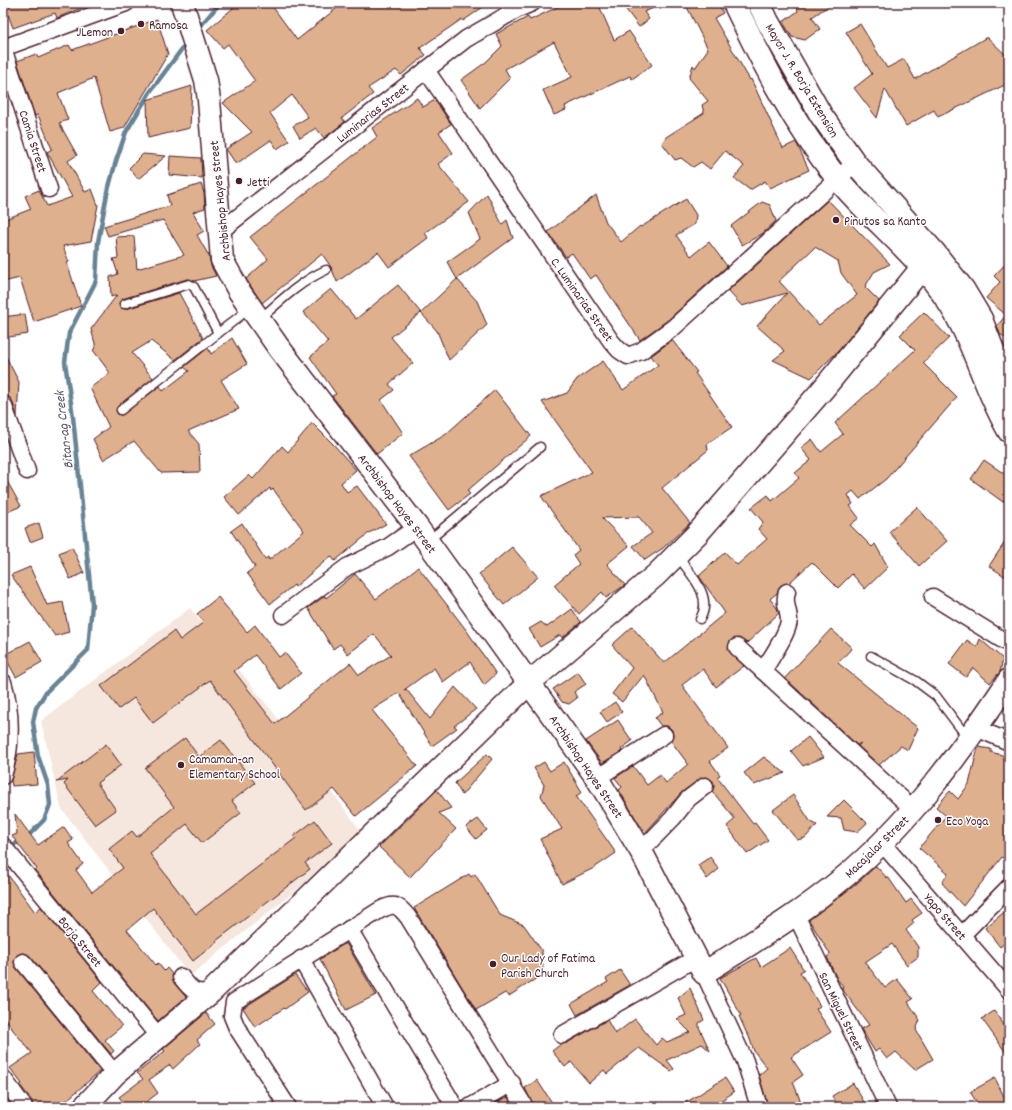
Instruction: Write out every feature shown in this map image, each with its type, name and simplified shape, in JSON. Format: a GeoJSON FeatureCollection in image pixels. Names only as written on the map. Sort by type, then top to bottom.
{"type":"FeatureCollection","features":[{"type":"Feature","properties":{"kind":"main road","name":"Mayor J. R. Borja Extension"},"geometry":{"type":"LineString","coordinates":[[734,3],[796,122],[837,178],[928,260],[964,289],[981,319],[1009,392]]}},
{"type":"Feature","properties":{"kind":"main road","name":"Mayor J. R. Borja Extension"},"geometry":{"type":"LineString","coordinates":[[759,3],[768,22],[821,115],[928,260],[962,327],[994,405],[1009,431]]}},
{"type":"Feature","properties":{"kind":"main road","name":"Archbishop Hayes Street"},"geometry":{"type":"LineString","coordinates":[[185,11],[206,80],[209,100],[222,260],[228,274],[283,354],[422,534],[530,682],[597,778],[641,851],[700,965]]}},
{"type":"Feature","properties":{"kind":"main road"},"geometry":{"type":"LineString","coordinates":[[84,1107],[115,1074],[211,992],[530,682],[656,575],[697,534],[785,435],[928,260]]}},
{"type":"Feature","properties":{"kind":"main road","name":"Macajalar Street"},"geometry":{"type":"LineString","coordinates":[[700,965],[796,915],[842,879],[882,843],[914,810],[973,734],[1009,680]]}},
{"type":"Feature","properties":{"kind":"street"},"geometry":{"type":"LineString","coordinates":[[3,48],[126,3]]}},
{"type":"Feature","properties":{"kind":"street","name":"Luminarias Street"},"geometry":{"type":"LineString","coordinates":[[219,232],[426,70],[476,33],[532,3]]}},
{"type":"Feature","properties":{"kind":"street","name":"Camia Street"},"geometry":{"type":"LineString","coordinates":[[3,48],[49,189]]}},
{"type":"Feature","properties":{"kind":"street","name":"C. Luminarias Street"},"geometry":{"type":"LineString","coordinates":[[426,70],[611,341],[619,350],[628,356],[641,351],[674,327],[732,272],[778,235],[837,178],[855,163]]}},
{"type":"Feature","properties":{"kind":"street"},"geometry":{"type":"LineString","coordinates":[[3,404],[27,471]]}},
{"type":"Feature","properties":{"kind":"street"},"geometry":{"type":"LineString","coordinates":[[283,615],[347,567],[388,547],[422,534]]}},
{"type":"Feature","properties":{"kind":"street"},"geometry":{"type":"LineString","coordinates":[[763,672],[787,627],[789,617],[785,598],[787,592]]}},
{"type":"Feature","properties":{"kind":"street"},"geometry":{"type":"LineString","coordinates":[[933,597],[1009,644]]}},
{"type":"Feature","properties":{"kind":"street"},"geometry":{"type":"LineString","coordinates":[[737,647],[914,810]]}},
{"type":"Feature","properties":{"kind":"street"},"geometry":{"type":"LineString","coordinates":[[3,682],[8,696],[10,723],[3,776]]}},
{"type":"Feature","properties":{"kind":"street"},"geometry":{"type":"LineString","coordinates":[[973,734],[1009,742]]}},
{"type":"Feature","properties":{"kind":"street"},"geometry":{"type":"LineString","coordinates":[[597,778],[664,735]]}},
{"type":"Feature","properties":{"kind":"street"},"geometry":{"type":"LineString","coordinates":[[641,851],[673,818],[688,799],[705,786]]}},
{"type":"Feature","properties":{"kind":"street","name":"Yapo Street"},"geometry":{"type":"LineString","coordinates":[[882,843],[1009,990]]}},
{"type":"Feature","properties":{"kind":"street","name":"Borja Street"},"geometry":{"type":"LineString","coordinates":[[3,846],[159,1037]]}},
{"type":"Feature","properties":{"kind":"street"},"geometry":{"type":"LineString","coordinates":[[962,935],[1009,887]]}},
{"type":"Feature","properties":{"kind":"street"},"geometry":{"type":"LineString","coordinates":[[288,1107],[237,1028],[232,1016],[234,1002],[349,929],[392,904],[400,906],[512,1083],[525,1107]]}},
{"type":"Feature","properties":{"kind":"street","name":"San Miguel Street"},"geometry":{"type":"LineString","coordinates":[[796,915],[888,1107]]}},
{"type":"Feature","properties":{"kind":"street"},"geometry":{"type":"LineString","coordinates":[[349,929],[455,1107]]}},
{"type":"Feature","properties":{"kind":"street"},"geometry":{"type":"LineString","coordinates":[[301,959],[385,1107]]}},
{"type":"Feature","properties":{"kind":"street"},"geometry":{"type":"LineString","coordinates":[[23,962],[115,1074]]}},
{"type":"Feature","properties":{"kind":"street"},"geometry":{"type":"LineString","coordinates":[[562,1035],[700,965],[745,1061],[759,1107]]}},
{"type":"Feature","properties":{"kind":"street"},"geometry":{"type":"LineString","coordinates":[[181,977],[190,988],[199,994],[211,992]]}},
{"type":"Feature","properties":{"kind":"street"},"geometry":{"type":"LineString","coordinates":[[3,1078],[24,1107]]}},
{"type":"Feature","properties":{"kind":"street"},"geometry":{"type":"LineString","coordinates":[[470,1107],[512,1083]]}},
{"type":"Feature","properties":{"kind":"lane"},"geometry":{"type":"LineString","coordinates":[[121,410],[218,333],[255,313],[300,284],[326,270]]}},
{"type":"Feature","properties":{"kind":"lane"},"geometry":{"type":"LineString","coordinates":[[124,304],[189,284],[194,287],[218,333]]}},
{"type":"Feature","properties":{"kind":"lane"},"geometry":{"type":"LineString","coordinates":[[422,534],[540,447]]}},
{"type":"Feature","properties":{"kind":"lane"},"geometry":{"type":"LineString","coordinates":[[676,554],[702,592],[706,603],[705,611],[700,619]]}},
{"type":"Feature","properties":{"kind":"lane"},"geometry":{"type":"LineString","coordinates":[[871,656],[916,681],[936,696],[973,734]]}},
{"type":"Feature","properties":{"kind":"shaded area","name":"Camaman-an Elementary School"},"geometry":{"type":"Polygon","coordinates":[[[190,608],[279,720],[364,835],[190,976],[61,808],[41,721],[190,608]]]}},
{"type":"Feature","properties":{"kind":"building"},"geometry":{"type":"Polygon","coordinates":[[[13,3],[93,3],[57,18],[55,13],[13,28],[5,6],[13,3]]]}},
{"type":"Feature","properties":{"kind":"building"},"geometry":{"type":"Polygon","coordinates":[[[239,3],[270,3],[297,40],[343,3],[489,3],[463,21],[462,19],[420,48],[426,55],[401,75],[396,70],[368,88],[373,94],[342,118],[345,122],[324,138],[316,128],[300,138],[293,126],[308,117],[292,95],[270,113],[289,141],[277,149],[271,140],[236,164],[226,149],[252,132],[223,103],[255,81],[228,44],[223,48],[207,30],[239,3]]]}},
{"type":"Feature","properties":{"kind":"building"},"geometry":{"type":"Polygon","coordinates":[[[566,3],[598,3],[614,40],[629,31],[652,65],[632,79],[630,76],[565,106],[566,110],[554,115],[543,90],[572,77],[554,42],[505,69],[510,78],[480,108],[461,80],[486,62],[502,46],[496,34],[528,17],[530,20],[566,3]]]}},
{"type":"Feature","properties":{"kind":"building"},"geometry":{"type":"Polygon","coordinates":[[[621,3],[666,3],[644,12],[649,19],[639,27],[621,3]]]}},
{"type":"Feature","properties":{"kind":"building"},"geometry":{"type":"Polygon","coordinates":[[[685,3],[718,3],[723,13],[714,18],[750,80],[751,79],[783,148],[796,142],[809,170],[770,188],[765,181],[750,190],[734,178],[744,166],[725,151],[710,169],[701,162],[693,167],[681,158],[675,160],[662,143],[666,137],[704,113],[702,105],[708,101],[689,78],[693,65],[695,68],[708,49],[685,3]]]}},
{"type":"Feature","properties":{"kind":"building"},"geometry":{"type":"Polygon","coordinates":[[[796,3],[833,3],[812,17],[820,29],[805,40],[792,37],[783,22],[798,11],[796,3]]]}},
{"type":"Feature","properties":{"kind":"building"},"geometry":{"type":"Polygon","coordinates":[[[157,19],[168,54],[124,128],[110,132],[94,78],[58,93],[68,120],[59,123],[77,155],[68,161],[85,192],[92,189],[98,205],[91,241],[63,246],[81,306],[34,322],[20,278],[3,282],[3,220],[31,209],[25,196],[39,190],[47,206],[72,197],[47,152],[52,149],[38,115],[35,116],[17,61],[36,54],[38,58],[69,45],[72,50],[157,19]]]}},
{"type":"Feature","properties":{"kind":"building"},"geometry":{"type":"Polygon","coordinates":[[[860,24],[887,68],[904,59],[915,79],[987,37],[1009,58],[1009,83],[938,117],[934,110],[906,126],[885,89],[877,118],[854,88],[872,74],[846,32],[860,24]]]}},
{"type":"Feature","properties":{"kind":"building"},"geometry":{"type":"Polygon","coordinates":[[[192,86],[190,128],[148,138],[147,100],[192,86]]]}},
{"type":"Feature","properties":{"kind":"building"},"geometry":{"type":"Polygon","coordinates":[[[417,98],[423,107],[435,100],[451,124],[439,132],[453,153],[438,164],[469,202],[425,233],[428,238],[389,267],[378,252],[337,282],[331,267],[322,254],[262,303],[246,279],[268,259],[250,237],[377,137],[372,128],[417,98]]]}},
{"type":"Feature","properties":{"kind":"building"},"geometry":{"type":"Polygon","coordinates":[[[143,154],[166,156],[138,179],[129,168],[143,154]]]}},
{"type":"Feature","properties":{"kind":"building"},"geometry":{"type":"Polygon","coordinates":[[[170,156],[201,158],[202,178],[169,175],[170,156]]]}},
{"type":"Feature","properties":{"kind":"building"},"geometry":{"type":"Polygon","coordinates":[[[201,184],[204,193],[205,208],[193,212],[204,231],[197,235],[209,256],[211,266],[216,276],[194,281],[187,279],[122,299],[119,303],[121,308],[126,309],[179,293],[203,338],[175,360],[151,341],[132,353],[153,378],[118,406],[116,411],[119,415],[122,415],[160,386],[163,391],[189,371],[184,367],[208,348],[211,354],[232,338],[247,364],[221,380],[239,409],[188,431],[199,444],[200,472],[161,473],[134,441],[103,460],[93,439],[109,427],[90,388],[110,373],[93,350],[96,347],[91,329],[117,295],[111,297],[110,277],[118,274],[113,259],[118,258],[116,237],[134,236],[137,269],[184,255],[163,220],[108,236],[104,226],[170,206],[167,195],[201,184]]]}},
{"type":"Feature","properties":{"kind":"building"},"geometry":{"type":"Polygon","coordinates":[[[487,194],[502,224],[507,220],[513,238],[457,279],[447,262],[480,239],[469,213],[487,194]]]}},
{"type":"Feature","properties":{"kind":"building"},"geometry":{"type":"Polygon","coordinates":[[[596,195],[606,222],[621,242],[640,226],[641,227],[686,199],[696,215],[695,224],[676,235],[691,256],[709,242],[727,266],[668,320],[640,340],[596,275],[590,279],[572,253],[566,257],[548,232],[596,195]]]}},
{"type":"Feature","properties":{"kind":"building"},"geometry":{"type":"Polygon","coordinates":[[[828,200],[890,264],[874,272],[865,287],[879,301],[840,349],[811,378],[773,360],[785,351],[757,326],[787,293],[742,306],[728,291],[828,200]],[[815,247],[779,281],[819,325],[857,295],[841,273],[838,261],[815,247]]]}},
{"type":"Feature","properties":{"kind":"building"},"geometry":{"type":"Polygon","coordinates":[[[762,202],[770,205],[776,221],[762,234],[742,245],[731,226],[762,202]]]}},
{"type":"Feature","properties":{"kind":"building"},"geometry":{"type":"Polygon","coordinates":[[[1009,260],[1009,341],[1000,334],[997,326],[1006,315],[986,298],[1000,282],[994,276],[1009,260]]]}},
{"type":"Feature","properties":{"kind":"building"},"geometry":{"type":"Polygon","coordinates":[[[457,279],[477,301],[487,325],[449,360],[437,331],[421,313],[457,279]]]}},
{"type":"Feature","properties":{"kind":"building"},"geometry":{"type":"Polygon","coordinates":[[[398,285],[421,313],[391,337],[413,363],[389,384],[394,390],[381,400],[403,433],[377,454],[332,396],[336,394],[310,357],[328,342],[303,312],[331,289],[356,319],[398,285]]]}},
{"type":"Feature","properties":{"kind":"building"},"geometry":{"type":"Polygon","coordinates":[[[924,312],[949,338],[923,363],[957,397],[886,479],[860,499],[853,491],[848,495],[853,504],[850,506],[859,518],[850,525],[872,547],[875,544],[888,567],[865,589],[852,574],[838,588],[812,562],[789,583],[781,585],[777,593],[770,599],[779,613],[747,643],[739,638],[730,641],[728,650],[744,666],[716,687],[703,669],[682,685],[728,748],[710,761],[720,775],[717,777],[753,824],[755,823],[768,840],[747,854],[727,826],[735,819],[712,791],[714,785],[713,781],[704,777],[682,792],[646,832],[639,824],[619,790],[622,787],[615,778],[633,766],[647,785],[660,775],[666,783],[688,764],[671,741],[673,735],[672,730],[668,726],[661,726],[655,718],[663,712],[644,675],[622,702],[612,694],[632,668],[612,645],[632,627],[664,663],[725,613],[699,576],[725,552],[737,565],[767,539],[758,529],[763,522],[751,508],[768,495],[772,501],[799,478],[795,473],[811,460],[801,448],[812,439],[821,452],[843,434],[835,423],[915,350],[900,335],[924,312]]]}},
{"type":"Feature","properties":{"kind":"building"},"geometry":{"type":"Polygon","coordinates":[[[25,314],[28,334],[3,338],[3,317],[25,314]]]}},
{"type":"Feature","properties":{"kind":"building"},"geometry":{"type":"Polygon","coordinates":[[[672,340],[697,372],[695,373],[732,427],[707,444],[708,450],[662,488],[690,523],[663,548],[645,560],[633,546],[652,533],[639,517],[602,518],[629,546],[607,564],[625,585],[606,598],[602,592],[579,614],[554,585],[579,564],[573,555],[579,550],[541,496],[592,472],[542,402],[567,393],[577,379],[603,361],[623,390],[658,365],[651,356],[672,340]]]}},
{"type":"Feature","properties":{"kind":"building"},"geometry":{"type":"Polygon","coordinates":[[[3,351],[19,382],[17,416],[12,400],[3,392],[3,351]]]}},
{"type":"Feature","properties":{"kind":"building"},"geometry":{"type":"Polygon","coordinates":[[[495,390],[531,436],[467,491],[470,494],[449,510],[409,456],[445,435],[495,390]]]}},
{"type":"Feature","properties":{"kind":"building"},"geometry":{"type":"Polygon","coordinates":[[[312,423],[356,470],[341,483],[347,492],[357,486],[386,524],[369,533],[335,561],[331,556],[295,587],[294,585],[270,604],[247,573],[255,567],[231,531],[242,523],[265,559],[268,557],[269,560],[304,531],[273,489],[271,491],[270,488],[239,515],[224,497],[249,475],[253,479],[282,446],[288,452],[312,423]]]}},
{"type":"Feature","properties":{"kind":"building"},"geometry":{"type":"Polygon","coordinates":[[[984,460],[1009,477],[1009,493],[1003,502],[971,479],[984,460]]]}},
{"type":"Feature","properties":{"kind":"building"},"geometry":{"type":"Polygon","coordinates":[[[3,474],[21,506],[3,514],[3,474]]]}},
{"type":"Feature","properties":{"kind":"building"},"geometry":{"type":"Polygon","coordinates":[[[917,507],[947,541],[919,566],[889,532],[917,507]]]}},
{"type":"Feature","properties":{"kind":"building"},"geometry":{"type":"Polygon","coordinates":[[[39,523],[43,537],[30,542],[25,528],[39,523]]]}},
{"type":"Feature","properties":{"kind":"building"},"geometry":{"type":"Polygon","coordinates":[[[1009,536],[1009,579],[989,566],[1009,536]]]}},
{"type":"Feature","properties":{"kind":"building"},"geometry":{"type":"Polygon","coordinates":[[[72,547],[84,573],[70,579],[59,553],[72,547]]]}},
{"type":"Feature","properties":{"kind":"building"},"geometry":{"type":"Polygon","coordinates":[[[512,547],[538,577],[504,605],[479,574],[512,547]]]}},
{"type":"Feature","properties":{"kind":"building"},"geometry":{"type":"Polygon","coordinates":[[[30,567],[47,605],[63,602],[69,632],[55,636],[11,575],[30,567]]]}},
{"type":"Feature","properties":{"kind":"building"},"geometry":{"type":"Polygon","coordinates":[[[418,567],[467,631],[496,674],[484,685],[470,662],[443,682],[434,668],[404,690],[406,689],[430,719],[455,687],[476,709],[454,726],[457,728],[432,746],[399,693],[372,710],[417,766],[356,816],[334,789],[306,810],[210,680],[153,723],[134,698],[119,709],[101,686],[174,631],[180,640],[204,622],[197,614],[218,597],[247,632],[255,625],[279,657],[285,653],[301,673],[281,689],[255,655],[234,671],[275,724],[350,663],[359,675],[391,655],[374,634],[348,654],[340,644],[333,649],[308,608],[325,596],[326,598],[355,574],[376,599],[418,567]]]}},
{"type":"Feature","properties":{"kind":"building"},"geometry":{"type":"Polygon","coordinates":[[[572,609],[581,622],[562,638],[560,635],[540,647],[529,629],[541,622],[547,627],[572,609]]]}},
{"type":"Feature","properties":{"kind":"building"},"geometry":{"type":"Polygon","coordinates":[[[831,629],[852,648],[838,663],[918,728],[908,750],[901,746],[879,765],[858,746],[861,743],[857,745],[785,678],[831,629]]]}},
{"type":"Feature","properties":{"kind":"building"},"geometry":{"type":"Polygon","coordinates":[[[980,639],[1003,659],[1000,672],[990,683],[973,668],[966,677],[949,664],[967,640],[977,647],[980,639]]]}},
{"type":"Feature","properties":{"kind":"building"},"geometry":{"type":"Polygon","coordinates":[[[30,641],[42,662],[16,677],[4,655],[30,641]]]}},
{"type":"Feature","properties":{"kind":"building"},"geometry":{"type":"Polygon","coordinates":[[[578,672],[586,684],[574,692],[577,698],[569,704],[562,702],[553,689],[578,672]]]}},
{"type":"Feature","properties":{"kind":"building"},"geometry":{"type":"Polygon","coordinates":[[[615,702],[622,712],[607,722],[600,712],[615,702]]]}},
{"type":"Feature","properties":{"kind":"building"},"geometry":{"type":"Polygon","coordinates":[[[618,720],[632,741],[621,749],[622,751],[602,763],[586,741],[618,720]]]}},
{"type":"Feature","properties":{"kind":"building"},"geometry":{"type":"Polygon","coordinates":[[[808,737],[824,757],[803,766],[791,751],[808,737]]]}},
{"type":"Feature","properties":{"kind":"building"},"geometry":{"type":"Polygon","coordinates":[[[185,738],[199,757],[221,740],[255,783],[232,801],[241,813],[202,843],[187,824],[150,854],[196,914],[296,838],[294,836],[315,820],[332,843],[305,863],[310,869],[216,941],[217,942],[193,961],[153,908],[127,930],[156,965],[158,963],[164,971],[167,968],[172,974],[174,983],[186,997],[158,1021],[35,870],[37,869],[12,836],[17,834],[15,814],[38,845],[64,827],[73,840],[68,843],[83,864],[76,870],[92,892],[123,868],[109,849],[132,831],[137,837],[174,807],[145,768],[185,738]]]}},
{"type":"Feature","properties":{"kind":"building"},"geometry":{"type":"Polygon","coordinates":[[[106,744],[121,765],[97,783],[116,810],[95,825],[64,784],[68,780],[56,782],[106,744]]]}},
{"type":"Feature","properties":{"kind":"building"},"geometry":{"type":"Polygon","coordinates":[[[978,747],[991,749],[991,752],[1009,757],[1009,864],[1002,857],[963,906],[942,883],[948,873],[919,848],[946,816],[936,807],[950,791],[958,799],[969,784],[978,747]]]}},
{"type":"Feature","properties":{"kind":"building"},"geometry":{"type":"Polygon","coordinates":[[[34,752],[37,784],[12,786],[11,780],[18,754],[34,752]]]}},
{"type":"Feature","properties":{"kind":"building"},"geometry":{"type":"Polygon","coordinates":[[[487,754],[492,759],[462,795],[455,783],[487,754]]]}},
{"type":"Feature","properties":{"kind":"building"},"geometry":{"type":"Polygon","coordinates":[[[764,757],[785,773],[754,785],[744,773],[764,757]]]}},
{"type":"Feature","properties":{"kind":"building"},"geometry":{"type":"Polygon","coordinates":[[[544,762],[550,771],[564,762],[582,792],[576,796],[616,853],[594,868],[562,884],[540,839],[562,829],[541,796],[544,785],[534,768],[544,762]]]}},
{"type":"Feature","properties":{"kind":"building"},"geometry":{"type":"Polygon","coordinates":[[[437,790],[451,808],[439,813],[456,829],[410,877],[379,847],[437,790]]]}},
{"type":"Feature","properties":{"kind":"building"},"geometry":{"type":"Polygon","coordinates":[[[793,795],[810,821],[817,825],[805,838],[797,840],[773,810],[793,795]]]}},
{"type":"Feature","properties":{"kind":"building"},"geometry":{"type":"Polygon","coordinates":[[[844,800],[867,823],[857,832],[844,830],[841,818],[827,817],[844,800]]]}},
{"type":"Feature","properties":{"kind":"building"},"geometry":{"type":"Polygon","coordinates":[[[478,819],[487,830],[476,839],[466,827],[478,819]]]}},
{"type":"Feature","properties":{"kind":"building"},"geometry":{"type":"Polygon","coordinates":[[[710,857],[719,869],[707,879],[698,865],[710,857]]]}},
{"type":"Feature","properties":{"kind":"building"},"geometry":{"type":"Polygon","coordinates":[[[876,866],[887,878],[888,877],[906,903],[911,899],[922,913],[912,920],[914,923],[906,930],[918,947],[918,957],[907,965],[892,944],[865,962],[885,988],[897,979],[913,999],[908,1002],[920,1020],[916,1030],[933,1059],[915,1070],[896,1052],[887,1059],[879,1049],[875,1052],[861,1029],[869,1025],[842,989],[843,986],[837,979],[827,957],[830,954],[809,920],[855,885],[876,866]]]}},
{"type":"Feature","properties":{"kind":"building"},"geometry":{"type":"Polygon","coordinates":[[[3,868],[35,912],[41,907],[102,982],[93,991],[122,1026],[105,1040],[114,1051],[111,1054],[30,956],[22,953],[17,955],[14,963],[16,968],[100,1071],[59,1107],[33,1107],[32,1101],[20,1085],[22,1084],[10,1068],[32,1053],[13,1030],[3,1014],[3,868]]]}},
{"type":"Feature","properties":{"kind":"building"},"geometry":{"type":"Polygon","coordinates":[[[469,874],[471,877],[475,874],[500,915],[524,925],[542,951],[543,970],[536,975],[537,978],[509,996],[505,993],[476,1010],[414,908],[469,874]]]}},
{"type":"Feature","properties":{"kind":"building"},"geometry":{"type":"Polygon","coordinates":[[[1009,908],[1009,940],[1000,947],[985,928],[1009,908]]]}},
{"type":"Feature","properties":{"kind":"building"},"geometry":{"type":"Polygon","coordinates":[[[346,943],[376,995],[346,1010],[320,959],[346,943]]]}},
{"type":"Feature","properties":{"kind":"building"},"geometry":{"type":"Polygon","coordinates":[[[790,948],[804,970],[800,972],[820,1006],[816,1009],[831,1032],[791,1057],[803,1075],[793,1082],[803,1107],[768,1107],[759,1075],[767,1068],[754,1051],[739,1016],[741,1015],[720,978],[756,958],[761,967],[790,948]]]}},
{"type":"Feature","properties":{"kind":"building"},"geometry":{"type":"Polygon","coordinates":[[[620,970],[630,985],[577,1015],[571,1004],[608,982],[606,979],[620,970]]]}},
{"type":"Feature","properties":{"kind":"building"},"geometry":{"type":"Polygon","coordinates":[[[295,975],[308,992],[285,1009],[284,1008],[255,1027],[243,1008],[295,975]]]}},
{"type":"Feature","properties":{"kind":"building"},"geometry":{"type":"Polygon","coordinates":[[[690,988],[704,1020],[699,1023],[699,1027],[710,1051],[702,1044],[667,1060],[674,1069],[671,1071],[639,1048],[607,1074],[604,1070],[589,1083],[571,1062],[565,1067],[552,1051],[561,1044],[567,1043],[607,1020],[615,1034],[635,1019],[656,1045],[662,1038],[667,1042],[690,1032],[677,1019],[686,1015],[678,998],[690,988]]]}},
{"type":"Feature","properties":{"kind":"building"},"geometry":{"type":"Polygon","coordinates":[[[994,1011],[1009,1032],[1009,1057],[982,1019],[994,1011]]]}},
{"type":"Feature","properties":{"kind":"building"},"geometry":{"type":"Polygon","coordinates":[[[206,1013],[215,1024],[197,1040],[200,1044],[173,1069],[170,1065],[149,1080],[158,1093],[140,1107],[127,1107],[119,1097],[143,1079],[137,1073],[165,1051],[163,1049],[206,1013]]]}},
{"type":"Feature","properties":{"kind":"building"},"geometry":{"type":"Polygon","coordinates":[[[725,1078],[734,1092],[711,1107],[679,1107],[725,1078]]]}},
{"type":"Feature","properties":{"kind":"building"},"geometry":{"type":"Polygon","coordinates":[[[995,1078],[1009,1107],[980,1107],[970,1092],[995,1078]]]}},
{"type":"Feature","properties":{"kind":"building"},"geometry":{"type":"Polygon","coordinates":[[[537,1080],[555,1107],[534,1107],[525,1088],[537,1080]]]}},
{"type":"Feature","properties":{"kind":"building"},"geometry":{"type":"Polygon","coordinates":[[[853,1083],[867,1107],[839,1107],[832,1096],[853,1083]]]}},
{"type":"Feature","properties":{"kind":"building"},"geometry":{"type":"Polygon","coordinates":[[[507,1097],[514,1107],[489,1107],[507,1097]]]}},
{"type":"Feature","properties":{"kind":"waterway","name":"Bitan-ag Creek"},"geometry":{"type":"LineString","coordinates":[[197,30],[220,3]]}},
{"type":"Feature","properties":{"kind":"waterway","name":"Bitan-ag Creek"},"geometry":{"type":"LineString","coordinates":[[8,847],[25,839],[44,820],[50,805],[48,785],[38,756],[33,722],[36,708],[46,692],[88,650],[92,604],[73,417],[65,362],[69,333],[96,281],[98,242],[107,194],[126,132],[150,92],[187,42]]}},
{"type":"Feature","properties":{"kind":"place","name":"Ramosa"},"geometry":{"type":"Point","coordinates":[141,24]}},
{"type":"Feature","properties":{"kind":"place","name":"JLemon"},"geometry":{"type":"Point","coordinates":[121,31]}},
{"type":"Feature","properties":{"kind":"place","name":"Jetti"},"geometry":{"type":"Point","coordinates":[239,181]}},
{"type":"Feature","properties":{"kind":"place","name":"Pinutos sa Kanto"},"geometry":{"type":"Point","coordinates":[836,220]}},
{"type":"Feature","properties":{"kind":"place","name":"Camaman-an Elementary School"},"geometry":{"type":"Point","coordinates":[181,765]}},
{"type":"Feature","properties":{"kind":"place","name":"Eco Yoga"},"geometry":{"type":"Point","coordinates":[938,820]}},
{"type":"Feature","properties":{"kind":"place","name":"Our Lady of Fatima Parish Church"},"geometry":{"type":"Point","coordinates":[493,964]}}]}
